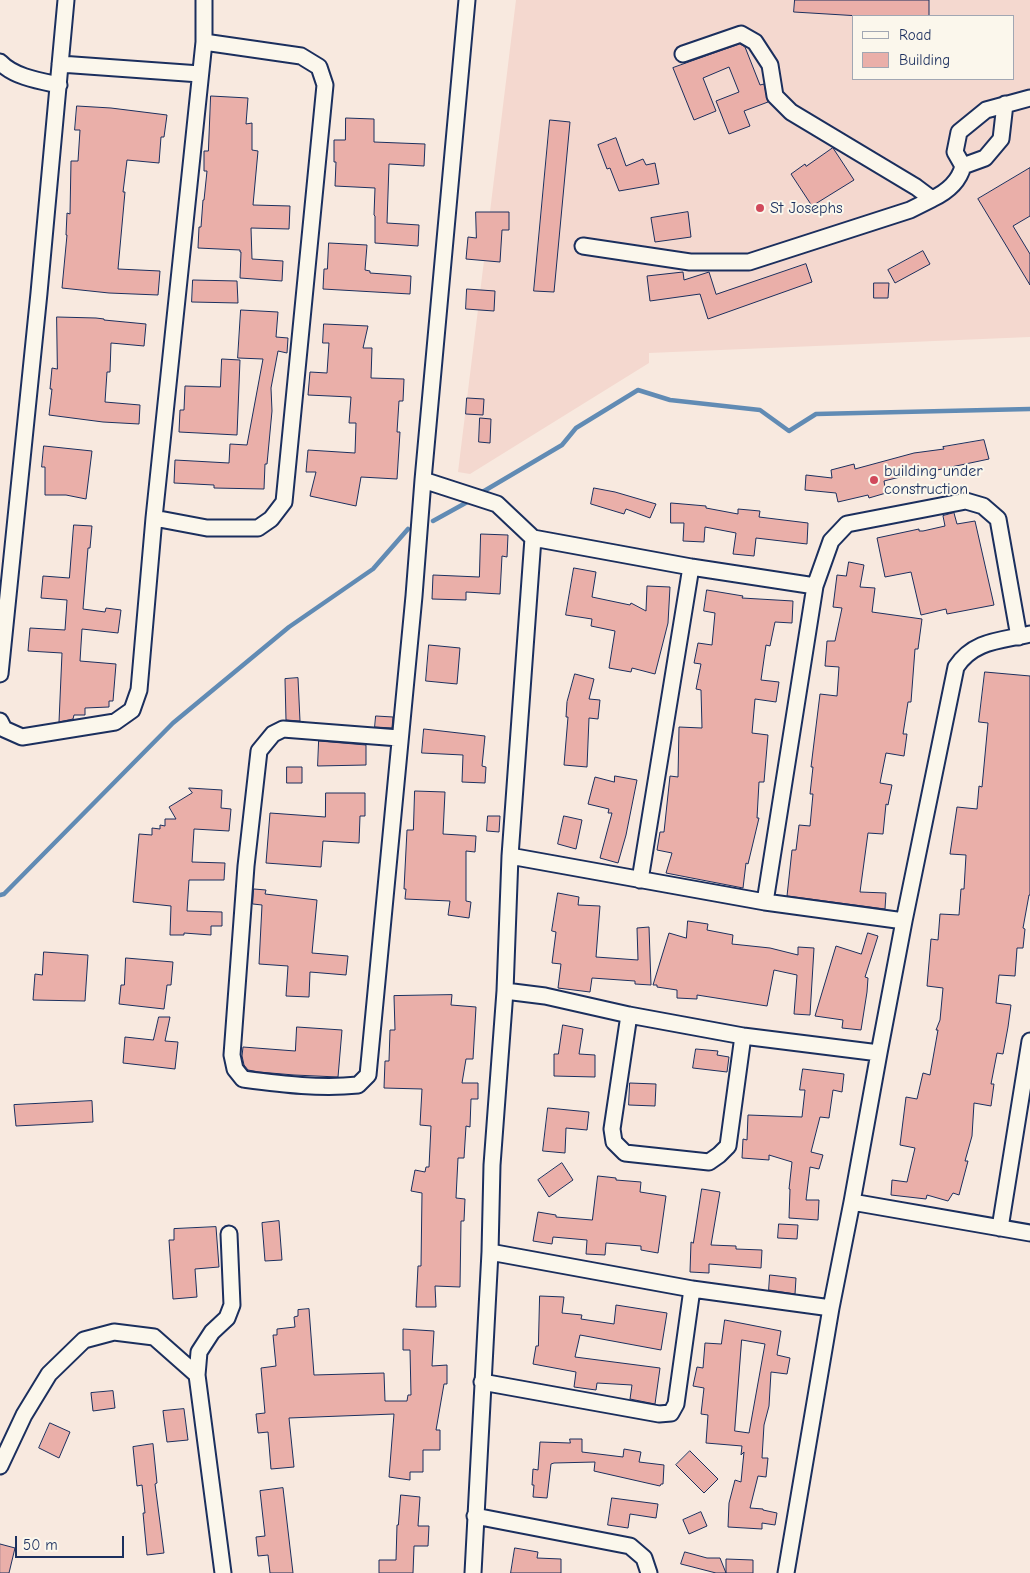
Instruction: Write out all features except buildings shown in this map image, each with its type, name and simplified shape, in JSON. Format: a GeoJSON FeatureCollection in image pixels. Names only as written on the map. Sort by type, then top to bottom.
{"type":"FeatureCollection","features":[{"type":"Feature","properties":{"kind":"street"},"geometry":{"type":"LineString","coordinates":[[0,674],[66,0]]}},
{"type":"Feature","properties":{"kind":"street"},"geometry":{"type":"LineString","coordinates":[[0,722],[4,730],[22,737],[114,722],[132,710],[139,690],[154,518],[204,42],[204,0]]}},
{"type":"Feature","properties":{"kind":"street"},"geometry":{"type":"LineString","coordinates":[[399,738],[283,729],[273,734],[259,751],[246,866],[232,1055],[235,1069],[244,1079],[298,1086],[342,1087],[358,1085],[368,1075],[414,596],[467,0]]}},
{"type":"Feature","properties":{"kind":"street"},"geometry":{"type":"LineString","coordinates":[[684,54],[741,34],[755,42],[770,65],[775,96],[791,112],[916,187],[932,199]]}},
{"type":"Feature","properties":{"kind":"street"},"geometry":{"type":"LineString","coordinates":[[154,518],[207,528],[258,528],[271,520],[284,502],[325,85],[319,67],[301,56],[204,42]]}},
{"type":"Feature","properties":{"kind":"street"},"geometry":{"type":"LineString","coordinates":[[0,62],[4,66],[30,79],[59,85]]}},
{"type":"Feature","properties":{"kind":"street"},"geometry":{"type":"LineString","coordinates":[[60,64],[200,74]]}},
{"type":"Feature","properties":{"kind":"street"},"geometry":{"type":"LineString","coordinates":[[583,246],[690,262],[749,262],[910,210],[945,193],[961,174],[963,166],[955,152],[959,132],[986,110],[1030,98]]}},
{"type":"Feature","properties":{"kind":"street"},"geometry":{"type":"LineString","coordinates":[[963,166],[985,158],[1001,139],[1005,104]]}},
{"type":"Feature","properties":{"kind":"street"},"geometry":{"type":"LineString","coordinates":[[423,480],[498,504],[533,538],[691,567],[815,586]]}},
{"type":"Feature","properties":{"kind":"street"},"geometry":{"type":"LineString","coordinates":[[765,902],[815,586],[831,541],[847,524],[966,501],[983,506],[998,519],[1024,635],[978,646],[964,656],[956,667],[904,921],[831,1308],[786,1573]]}},
{"type":"Feature","properties":{"kind":"street"},"geometry":{"type":"LineString","coordinates":[[473,1573],[490,1252],[492,1165],[505,990],[510,856],[533,538]]}},
{"type":"Feature","properties":{"kind":"street"},"geometry":{"type":"LineString","coordinates":[[640,880],[691,567]]}},
{"type":"Feature","properties":{"kind":"street"},"geometry":{"type":"LineString","coordinates":[[510,856],[765,902],[904,921]]}},
{"type":"Feature","properties":{"kind":"street"},"geometry":{"type":"LineString","coordinates":[[505,990],[545,996],[629,1015],[743,1036],[879,1053]]}},
{"type":"Feature","properties":{"kind":"street"},"geometry":{"type":"LineString","coordinates":[[629,1015],[612,1129],[614,1142],[625,1153],[708,1162],[720,1156],[728,1146],[743,1036]]}},
{"type":"Feature","properties":{"kind":"street"},"geometry":{"type":"LineString","coordinates":[[1000,1228],[1030,1041]]}},
{"type":"Feature","properties":{"kind":"street"},"geometry":{"type":"LineString","coordinates":[[852,1202],[1030,1233]]}},
{"type":"Feature","properties":{"kind":"street"},"geometry":{"type":"LineString","coordinates":[[223,1573],[197,1374],[199,1352],[212,1332],[227,1318],[232,1305],[229,1234]]}},
{"type":"Feature","properties":{"kind":"street"},"geometry":{"type":"LineString","coordinates":[[490,1252],[692,1289],[831,1308]]}},
{"type":"Feature","properties":{"kind":"street"},"geometry":{"type":"LineString","coordinates":[[482,1382],[660,1414],[671,1413],[676,1404],[692,1289]]}},
{"type":"Feature","properties":{"kind":"street"},"geometry":{"type":"LineString","coordinates":[[0,1466],[24,1415],[49,1374],[84,1340],[114,1332],[154,1337],[197,1374]]}},
{"type":"Feature","properties":{"kind":"street"},"geometry":{"type":"LineString","coordinates":[[475,1516],[630,1546],[644,1558],[648,1565],[649,1573]]}},
{"type":"Feature","properties":{"kind":"shaded area","name":"St Josephs"},"geometry":{"type":"Polygon","coordinates":[[[516,0],[1030,0],[1030,337],[649,353],[649,363],[470,474],[458,472],[516,0]]]}},
{"type":"Feature","properties":{"kind":"waterway"},"geometry":{"type":"LineString","coordinates":[[479,494],[562,445],[576,428],[638,390],[670,400],[760,410],[789,431],[816,414],[1030,409]]}},
{"type":"Feature","properties":{"kind":"waterway"},"geometry":{"type":"LineString","coordinates":[[433,521],[471,500]]}},
{"type":"Feature","properties":{"kind":"waterway"},"geometry":{"type":"LineString","coordinates":[[0,895],[4,894],[173,723],[289,627],[373,569],[408,529]]}},
{"type":"Feature","properties":{"kind":"place","name":"St Josephs"},"geometry":{"type":"Point","coordinates":[760,208]}},
{"type":"Feature","properties":{"kind":"place","name":"building under construction"},"geometry":{"type":"Point","coordinates":[874,480]}}]}
